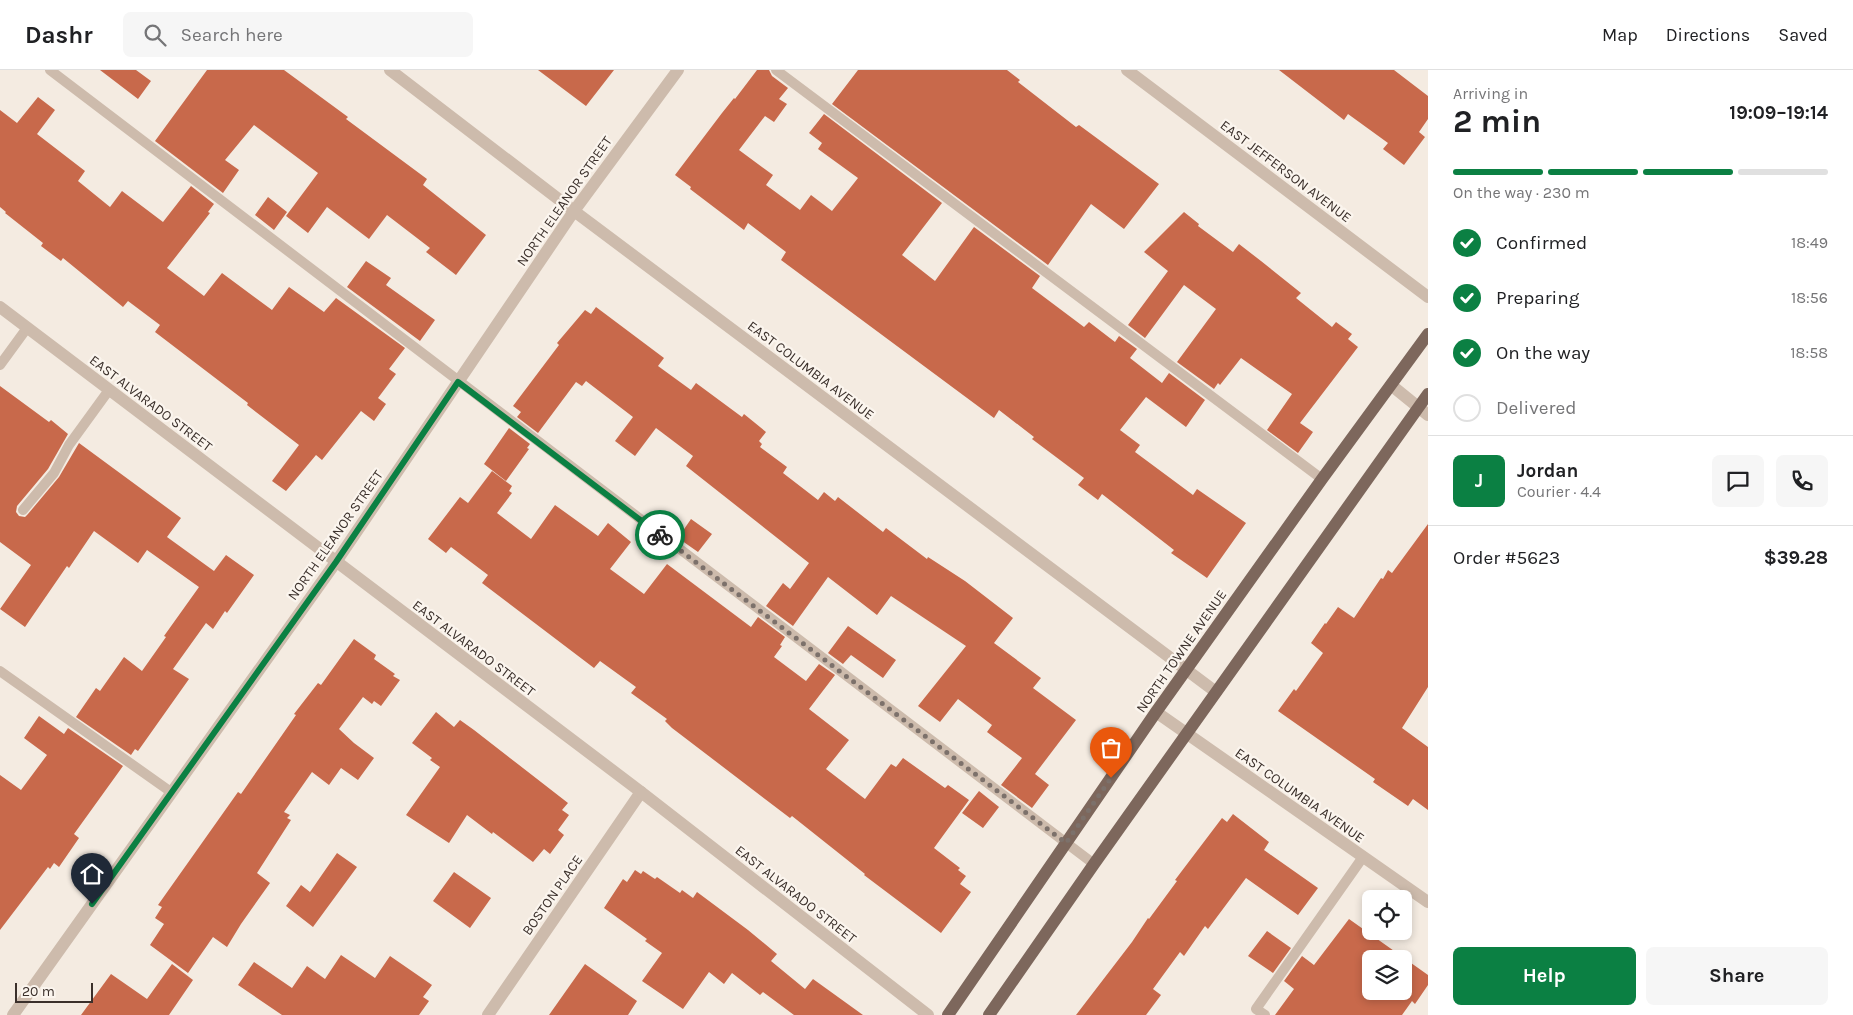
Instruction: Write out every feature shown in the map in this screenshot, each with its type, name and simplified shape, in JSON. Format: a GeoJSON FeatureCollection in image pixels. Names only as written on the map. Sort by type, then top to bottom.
{"type":"FeatureCollection","features":[{"type":"Feature","properties":{"kind":"main road","name":"NORTH TOWNE AVENUE"},"geometry":{"type":"LineString","coordinates":[[948,1015],[1185,670],[1428,334]]}},
{"type":"Feature","properties":{"kind":"main road"},"geometry":{"type":"LineString","coordinates":[[989,1015],[1216,692],[1423,412],[1428,394]]}},
{"type":"Feature","properties":{"kind":"street","name":"EAST COLUMBIA AVENUE"},"geometry":{"type":"LineString","coordinates":[[390,70],[574,211],[1216,692]]}},
{"type":"Feature","properties":{"kind":"street","name":"NORTH ELEANOR STREET"},"geometry":{"type":"LineString","coordinates":[[13,1015],[336,562],[574,211],[678,70]]}},
{"type":"Feature","properties":{"kind":"street","name":"EAST JEFFERSON AVENUE"},"geometry":{"type":"LineString","coordinates":[[1127,70],[1428,296]]}},
{"type":"Feature","properties":{"kind":"street","name":"EAST ALVARADO STREET"},"geometry":{"type":"LineString","coordinates":[[0,307],[641,792],[928,1015]]}},
{"type":"Feature","properties":{"kind":"street"},"geometry":{"type":"LineString","coordinates":[[1391,385],[1423,412]]}},
{"type":"Feature","properties":{"kind":"street","name":"EAST COLUMBIA AVENUE"},"geometry":{"type":"LineString","coordinates":[[1156,712],[1428,902]]}},
{"type":"Feature","properties":{"kind":"street","name":"BOSTON PLACE"},"geometry":{"type":"LineString","coordinates":[[488,1015],[641,792]]}},
{"type":"Feature","properties":{"kind":"lane"},"geometry":{"type":"LineString","coordinates":[[50,70],[1094,864]]}},
{"type":"Feature","properties":{"kind":"lane"},"geometry":{"type":"LineString","coordinates":[[776,70],[1322,479]]}},
{"type":"Feature","properties":{"kind":"lane"},"geometry":{"type":"LineString","coordinates":[[0,365],[27,328]]}},
{"type":"Feature","properties":{"kind":"lane"},"geometry":{"type":"LineString","coordinates":[[23,510],[54,473],[69,445],[109,390]]}},
{"type":"Feature","properties":{"kind":"lane"},"geometry":{"type":"LineString","coordinates":[[0,672],[172,792]]}},
{"type":"Feature","properties":{"kind":"lane"},"geometry":{"type":"LineString","coordinates":[[1265,1015],[1256,1009],[1363,857]]}},
{"type":"Feature","properties":{"kind":"building"},"geometry":{"type":"Polygon","coordinates":[[[100,70],[136,70],[151,81],[138,99],[100,70]]]}},
{"type":"Feature","properties":{"kind":"building"},"geometry":{"type":"Polygon","coordinates":[[[207,70],[284,70],[427,179],[423,185],[486,235],[456,275],[426,252],[430,248],[387,215],[369,239],[327,207],[308,233],[286,216],[318,173],[254,125],[225,160],[239,170],[223,193],[155,141],[207,70]]]}},
{"type":"Feature","properties":{"kind":"building"},"geometry":{"type":"Polygon","coordinates":[[[538,70],[614,70],[586,106],[538,70]]]}},
{"type":"Feature","properties":{"kind":"building"},"geometry":{"type":"Polygon","coordinates":[[[757,70],[769,70],[772,76],[788,88],[779,99],[787,104],[774,122],[765,116],[739,150],[773,175],[766,185],[800,210],[811,195],[832,211],[858,178],[818,149],[822,143],[809,133],[824,114],[942,203],[902,255],[935,281],[974,227],[1040,276],[1032,288],[1084,327],[1089,322],[1115,342],[1119,336],[1137,349],[1130,358],[1162,383],[1169,373],[1205,400],[1186,427],[1146,397],[1120,430],[1140,445],[1135,452],[1193,495],[1197,489],[1246,523],[1207,578],[1171,553],[1174,550],[1102,494],[1098,500],[1078,485],[1084,478],[1032,439],[1034,437],[999,410],[994,418],[781,260],[786,252],[748,223],[744,230],[690,189],[691,187],[675,175],[757,70]]]}},
{"type":"Feature","properties":{"kind":"building"},"geometry":{"type":"Polygon","coordinates":[[[858,70],[1007,70],[1020,80],[1018,82],[1076,127],[1079,125],[1159,184],[1124,229],[1091,204],[1048,265],[832,104],[858,70]]]}},
{"type":"Feature","properties":{"kind":"building"},"geometry":{"type":"Polygon","coordinates":[[[1279,70],[1394,70],[1428,96],[1428,119],[1419,132],[1425,137],[1404,165],[1383,149],[1388,143],[1348,114],[1344,120],[1279,70]]]}},
{"type":"Feature","properties":{"kind":"building"},"geometry":{"type":"Polygon","coordinates":[[[38,97],[55,110],[37,134],[85,171],[78,181],[110,207],[122,191],[163,222],[191,186],[214,204],[208,212],[210,213],[167,268],[204,296],[222,273],[272,310],[289,287],[324,312],[336,298],[405,348],[389,369],[396,374],[378,398],[386,404],[374,421],[361,411],[322,460],[316,455],[286,491],[272,481],[299,445],[247,405],[248,403],[155,332],[160,325],[128,301],[123,307],[63,258],[61,261],[41,246],[43,243],[0,207],[0,110],[17,123],[38,97]]]}},
{"type":"Feature","properties":{"kind":"building"},"geometry":{"type":"Polygon","coordinates":[[[268,197],[287,212],[274,230],[255,215],[268,197]]]}},
{"type":"Feature","properties":{"kind":"building"},"geometry":{"type":"Polygon","coordinates":[[[1184,212],[1199,224],[1198,226],[1233,252],[1239,244],[1301,293],[1296,298],[1332,327],[1336,322],[1352,334],[1348,339],[1358,347],[1300,423],[1313,432],[1298,453],[1267,430],[1292,394],[1241,358],[1220,385],[1218,383],[1214,389],[1177,362],[1216,309],[1184,285],[1145,338],[1128,325],[1168,271],[1144,252],[1184,212]]]}},
{"type":"Feature","properties":{"kind":"building"},"geometry":{"type":"Polygon","coordinates":[[[366,261],[391,278],[386,285],[435,320],[420,341],[347,287],[366,261]]]}},
{"type":"Feature","properties":{"kind":"building"},"geometry":{"type":"Polygon","coordinates":[[[596,307],[664,358],[658,366],[691,390],[696,383],[742,417],[744,414],[766,432],[759,441],[762,444],[760,447],[787,467],[783,473],[818,500],[824,492],[835,501],[838,497],[883,532],[886,528],[927,559],[928,557],[965,581],[1013,618],[994,643],[1041,678],[1033,688],[1076,720],[1035,774],[1049,785],[1032,808],[1001,785],[1022,758],[987,732],[992,725],[958,699],[940,722],[918,706],[966,646],[891,596],[877,615],[828,577],[793,626],[766,606],[783,583],[790,589],[809,563],[686,466],[693,456],[656,428],[635,456],[615,441],[633,417],[586,381],[582,386],[576,382],[538,433],[517,417],[521,412],[513,406],[559,345],[557,343],[585,310],[591,314],[596,307]]]}},
{"type":"Feature","properties":{"kind":"building"},"geometry":{"type":"Polygon","coordinates":[[[0,386],[49,422],[51,420],[68,434],[48,469],[17,506],[16,512],[19,516],[25,517],[59,477],[79,443],[181,518],[167,537],[214,571],[226,555],[254,575],[213,629],[206,623],[173,669],[189,679],[138,751],[135,749],[131,755],[76,717],[96,688],[100,691],[124,657],[142,671],[199,587],[147,550],[138,563],[94,531],[25,627],[0,609],[31,565],[0,542],[0,386]]]}},
{"type":"Feature","properties":{"kind":"building"},"geometry":{"type":"Polygon","coordinates":[[[509,428],[530,444],[527,448],[529,449],[506,481],[484,464],[509,428]]]}},
{"type":"Feature","properties":{"kind":"building"},"geometry":{"type":"Polygon","coordinates":[[[492,471],[512,486],[509,491],[512,493],[497,513],[531,539],[555,505],[598,536],[608,523],[631,542],[610,569],[644,594],[667,564],[751,627],[758,617],[785,637],[780,645],[782,646],[774,657],[806,681],[819,664],[835,675],[809,709],[849,740],[826,769],[865,799],[891,764],[896,767],[903,758],[945,788],[948,785],[969,800],[934,848],[960,868],[958,870],[966,876],[960,884],[971,892],[941,933],[864,875],[792,816],[790,818],[672,728],[665,721],[667,719],[631,693],[636,687],[600,661],[594,668],[482,583],[488,575],[451,547],[446,553],[428,539],[460,497],[468,503],[492,471]]]}},
{"type":"Feature","properties":{"kind":"building"},"geometry":{"type":"Polygon","coordinates":[[[691,519],[712,534],[698,552],[678,538],[691,519]]]}},
{"type":"Feature","properties":{"kind":"building"},"geometry":{"type":"Polygon","coordinates":[[[1428,524],[1428,687],[1402,728],[1428,747],[1428,810],[1413,799],[1408,806],[1373,782],[1375,779],[1278,711],[1294,689],[1296,691],[1323,653],[1311,643],[1325,623],[1338,607],[1354,618],[1381,578],[1383,579],[1388,570],[1392,573],[1428,524]]]}},
{"type":"Feature","properties":{"kind":"building"},"geometry":{"type":"Polygon","coordinates":[[[848,626],[896,660],[883,678],[851,655],[843,664],[828,653],[848,626]]]}},
{"type":"Feature","properties":{"kind":"building"},"geometry":{"type":"Polygon","coordinates":[[[354,639],[376,655],[374,659],[395,674],[393,676],[400,680],[381,706],[374,701],[372,704],[363,697],[339,729],[374,758],[358,780],[341,768],[329,785],[312,772],[284,812],[290,815],[287,818],[291,820],[257,873],[270,883],[227,947],[213,937],[188,973],[150,945],[164,924],[155,918],[162,907],[158,905],[238,792],[241,794],[296,715],[294,714],[318,683],[321,685],[354,639]]]}},
{"type":"Feature","properties":{"kind":"building"},"geometry":{"type":"Polygon","coordinates":[[[436,712],[454,727],[460,720],[568,803],[562,810],[569,815],[558,830],[564,835],[550,854],[544,849],[533,862],[467,815],[449,843],[406,815],[440,767],[430,760],[432,758],[412,743],[436,712]]]}},
{"type":"Feature","properties":{"kind":"building"},"geometry":{"type":"Polygon","coordinates":[[[39,716],[64,734],[68,728],[123,766],[74,834],[79,838],[59,867],[54,863],[50,869],[48,867],[0,930],[0,775],[21,790],[47,755],[24,738],[39,716]]]}},
{"type":"Feature","properties":{"kind":"building"},"geometry":{"type":"Polygon","coordinates":[[[979,791],[999,807],[983,828],[962,813],[979,791]]]}},
{"type":"Feature","properties":{"kind":"building"},"geometry":{"type":"Polygon","coordinates":[[[1233,814],[1269,842],[1264,850],[1318,888],[1298,915],[1246,878],[1208,929],[1205,926],[1184,956],[1180,952],[1153,989],[1161,995],[1146,1015],[1076,1015],[1132,942],[1177,881],[1175,880],[1222,818],[1227,822],[1233,814]]]}},
{"type":"Feature","properties":{"kind":"building"},"geometry":{"type":"Polygon","coordinates":[[[337,853],[357,867],[313,927],[286,906],[301,885],[310,892],[337,853]]]}},
{"type":"Feature","properties":{"kind":"building"},"geometry":{"type":"Polygon","coordinates":[[[635,870],[641,874],[643,871],[655,879],[657,877],[680,893],[682,890],[693,898],[697,892],[777,954],[771,961],[805,989],[813,979],[863,1015],[794,1015],[763,992],[760,995],[732,973],[724,984],[709,972],[683,1009],[642,981],[662,953],[645,941],[647,939],[604,908],[623,879],[627,882],[635,870]]]}},
{"type":"Feature","properties":{"kind":"building"},"geometry":{"type":"Polygon","coordinates":[[[454,872],[491,898],[470,928],[433,901],[454,872]]]}},
{"type":"Feature","properties":{"kind":"building"},"geometry":{"type":"Polygon","coordinates":[[[1349,919],[1362,928],[1362,940],[1379,940],[1393,950],[1362,950],[1362,1000],[1412,1000],[1412,964],[1428,975],[1428,985],[1415,1004],[1412,1001],[1402,1015],[1275,1015],[1294,989],[1284,981],[1302,956],[1314,965],[1349,919]]]}},
{"type":"Feature","properties":{"kind":"building"},"geometry":{"type":"Polygon","coordinates":[[[1267,931],[1291,948],[1273,973],[1248,956],[1267,931]]]}},
{"type":"Feature","properties":{"kind":"building"},"geometry":{"type":"Polygon","coordinates":[[[341,955],[375,978],[390,956],[432,985],[423,997],[429,1001],[419,1015],[282,1015],[238,985],[254,962],[292,988],[307,966],[325,979],[341,955]]]}},
{"type":"Feature","properties":{"kind":"building"},"geometry":{"type":"Polygon","coordinates":[[[172,964],[193,980],[169,1015],[81,1015],[111,974],[147,999],[172,964]]]}},
{"type":"Feature","properties":{"kind":"building"},"geometry":{"type":"Polygon","coordinates":[[[585,964],[637,1001],[628,1015],[549,1015],[585,964]]]}},
{"type":"Feature","properties":{"kind":"way so far"},"geometry":{"type":"LineString","coordinates":[[660,535],[1066,843],[1111,778]]}},
{"type":"Feature","properties":{"kind":"route"},"geometry":{"type":"LineString","coordinates":[[92,904],[336,562],[458,382],[660,535]]}}]}
